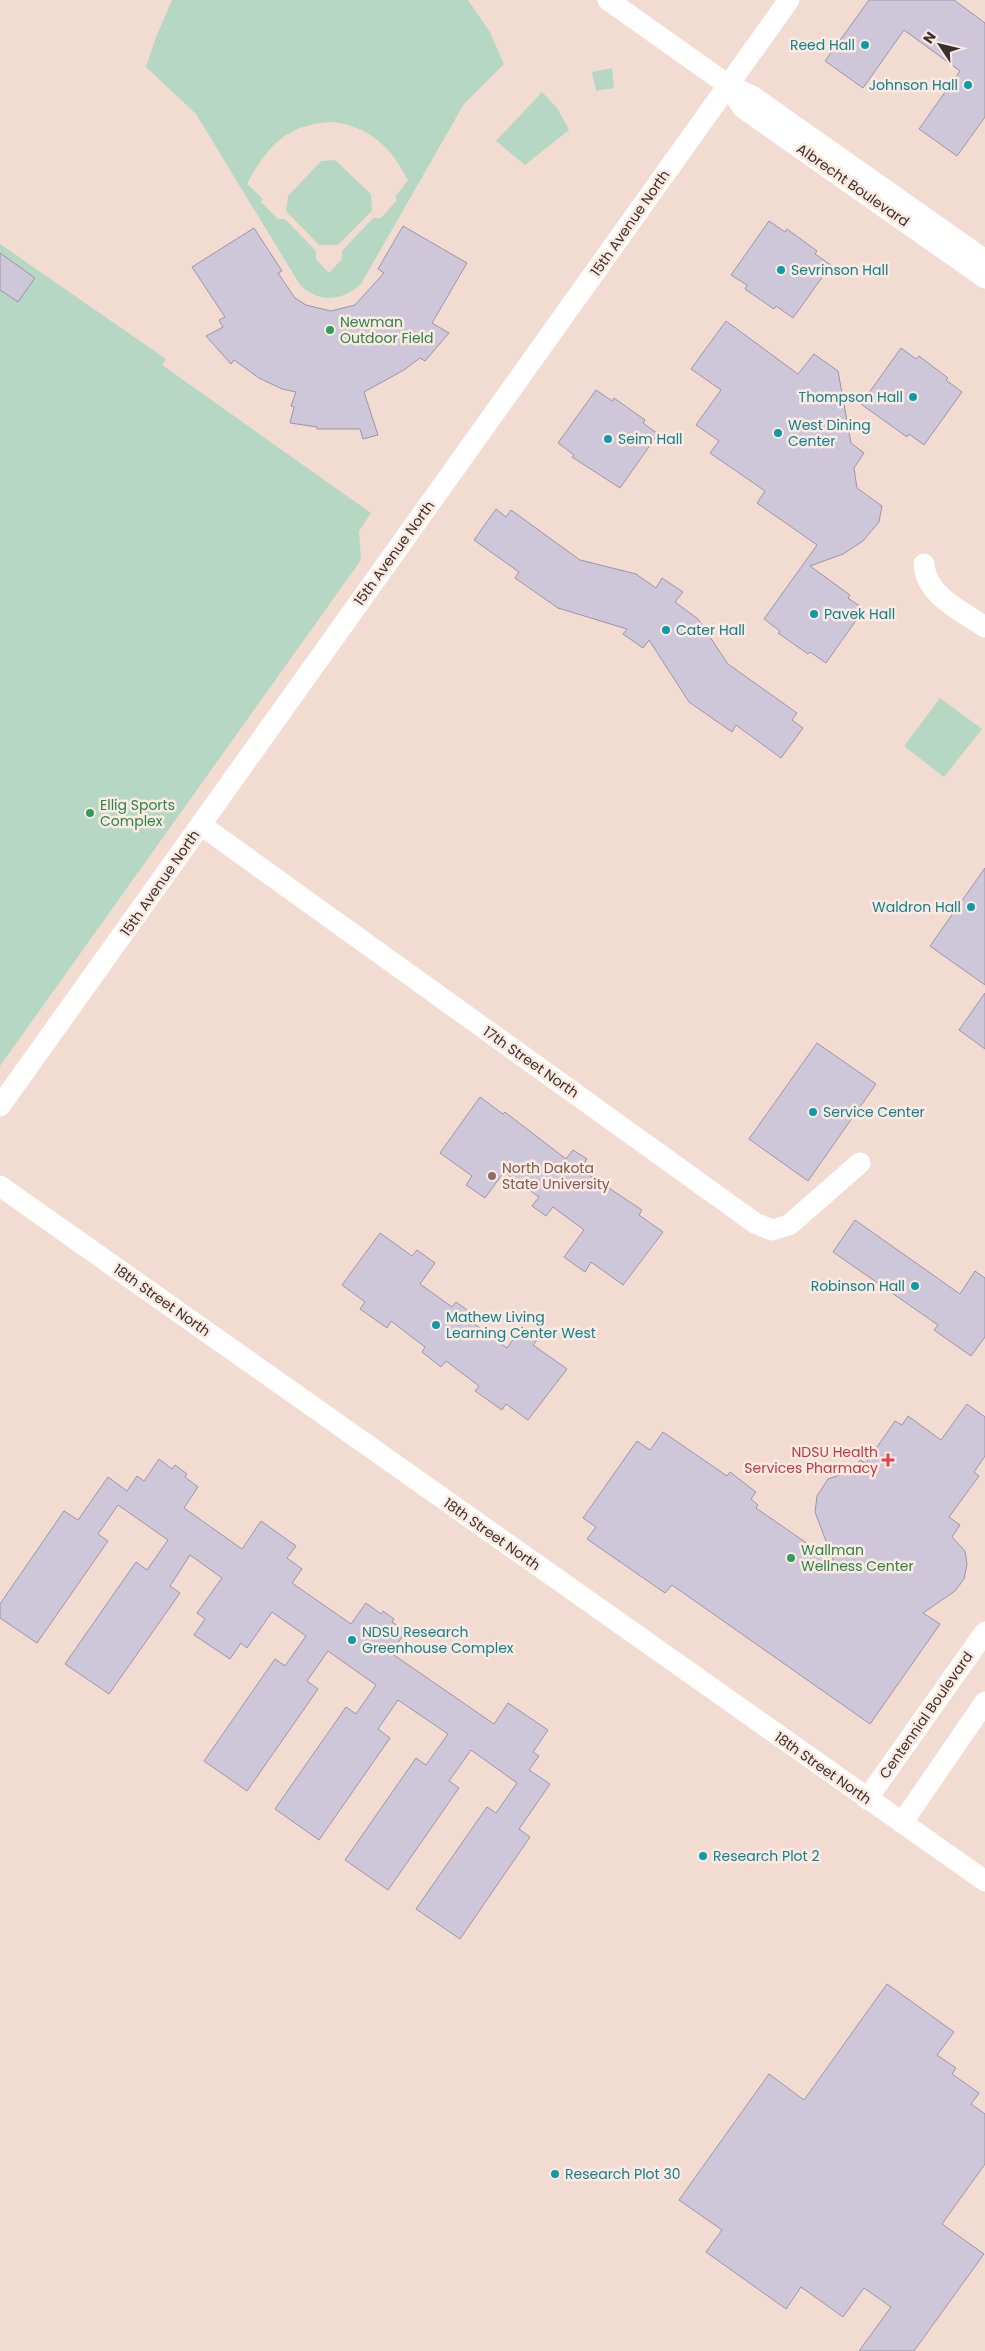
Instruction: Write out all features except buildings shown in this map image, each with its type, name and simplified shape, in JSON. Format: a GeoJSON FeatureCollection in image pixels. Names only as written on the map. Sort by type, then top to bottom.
{"type":"FeatureCollection","features":[{"type":"Feature","properties":{"kind":"street","name":"Albrecht Boulevard"},"geometry":{"type":"LineString","coordinates":[[608,0],[728,85],[752,96],[985,260]]}},
{"type":"Feature","properties":{"kind":"street","name":"15th Avenue North"},"geometry":{"type":"LineString","coordinates":[[0,1106],[789,0]]}},
{"type":"Feature","properties":{"kind":"street","name":"Albrecht Boulevard"},"geometry":{"type":"LineString","coordinates":[[728,85],[743,108],[985,278]]}},
{"type":"Feature","properties":{"kind":"street"},"geometry":{"type":"LineString","coordinates":[[924,564],[924,575],[936,593],[985,627]]}},
{"type":"Feature","properties":{"kind":"street","name":"17th Street North"},"geometry":{"type":"LineString","coordinates":[[201,825],[755,1223],[772,1230],[789,1225],[860,1163]]}},
{"type":"Feature","properties":{"kind":"street","name":"18th Street North"},"geometry":{"type":"LineString","coordinates":[[0,1186],[985,1881]]}},
{"type":"Feature","properties":{"kind":"street","name":"Centennial Boulevard"},"geometry":{"type":"LineString","coordinates":[[867,1799],[985,1632]]}},
{"type":"Feature","properties":{"kind":"street"},"geometry":{"type":"LineString","coordinates":[[902,1823],[985,1702]]}},
{"type":"Feature","properties":{"kind":"green space"},"geometry":{"type":"Polygon","coordinates":[[[172,0],[468,0],[490,32],[504,64],[464,104],[361,284],[354,290],[339,297],[323,298],[300,285],[196,114],[146,67],[156,37],[172,0]],[[333,122],[317,124],[291,132],[271,148],[247,184],[263,199],[261,202],[278,219],[285,219],[316,251],[316,259],[329,273],[342,259],[342,251],[373,218],[381,218],[397,200],[395,197],[409,179],[407,179],[394,157],[378,140],[346,125],[333,122]]]}},
{"type":"Feature","properties":{"kind":"green space"},"geometry":{"type":"Polygon","coordinates":[[[612,68],[614,88],[596,91],[592,72],[612,68]]]}},
{"type":"Feature","properties":{"kind":"green space"},"geometry":{"type":"Polygon","coordinates":[[[542,92],[558,109],[569,130],[525,165],[496,141],[542,92]]]}},
{"type":"Feature","properties":{"kind":"green space"},"geometry":{"type":"Polygon","coordinates":[[[335,160],[371,194],[372,211],[338,245],[319,245],[286,211],[288,196],[321,161],[335,160]]]}},
{"type":"Feature","properties":{"kind":"green space","name":"Ellig Sports Complex"},"geometry":{"type":"Polygon","coordinates":[[[0,244],[166,359],[162,365],[371,513],[359,531],[361,560],[0,1066],[0,244]]]}},
{"type":"Feature","properties":{"kind":"green space"},"geometry":{"type":"Polygon","coordinates":[[[940,698],[982,729],[944,777],[904,746],[940,698]]]}},
{"type":"Feature","properties":{"kind":"place","name":"Reed Hall"},"geometry":{"type":"Point","coordinates":[865,45]}},
{"type":"Feature","properties":{"kind":"place","name":"Johnson Hall"},"geometry":{"type":"Point","coordinates":[968,85]}},
{"type":"Feature","properties":{"kind":"place","name":"Sevrinson Hall"},"geometry":{"type":"Point","coordinates":[781,270]}},
{"type":"Feature","properties":{"kind":"place","name":"Newman Outdoor Field"},"geometry":{"type":"Point","coordinates":[330,330]}},
{"type":"Feature","properties":{"kind":"place","name":"Thompson Hall"},"geometry":{"type":"Point","coordinates":[913,397]}},
{"type":"Feature","properties":{"kind":"place","name":"West Dining Center"},"geometry":{"type":"Point","coordinates":[778,433]}},
{"type":"Feature","properties":{"kind":"place","name":"Seim Hall"},"geometry":{"type":"Point","coordinates":[608,439]}},
{"type":"Feature","properties":{"kind":"place","name":"Pavek Hall"},"geometry":{"type":"Point","coordinates":[814,614]}},
{"type":"Feature","properties":{"kind":"place","name":"Cater Hall"},"geometry":{"type":"Point","coordinates":[666,630]}},
{"type":"Feature","properties":{"kind":"place","name":"Ellig Sports Complex"},"geometry":{"type":"Point","coordinates":[90,813]}},
{"type":"Feature","properties":{"kind":"place","name":"Waldron Hall"},"geometry":{"type":"Point","coordinates":[971,907]}},
{"type":"Feature","properties":{"kind":"place","name":"Service Center"},"geometry":{"type":"Point","coordinates":[813,1112]}},
{"type":"Feature","properties":{"kind":"place","name":"North Dakota State University"},"geometry":{"type":"Point","coordinates":[492,1176]}},
{"type":"Feature","properties":{"kind":"place","name":"Robinson Hall"},"geometry":{"type":"Point","coordinates":[915,1286]}},
{"type":"Feature","properties":{"kind":"place","name":"Mathew Living Learning Center West"},"geometry":{"type":"Point","coordinates":[436,1325]}},
{"type":"Feature","properties":{"kind":"place","name":"NDSU Health Services Pharmacy"},"geometry":{"type":"Point","coordinates":[888,1460]}},
{"type":"Feature","properties":{"kind":"place","name":"Wallman Wellness Center"},"geometry":{"type":"Point","coordinates":[791,1558]}},
{"type":"Feature","properties":{"kind":"place","name":"NDSU Research Greenhouse Complex"},"geometry":{"type":"Point","coordinates":[352,1640]}},
{"type":"Feature","properties":{"kind":"place","name":"Research Plot 2"},"geometry":{"type":"Point","coordinates":[703,1856]}},
{"type":"Feature","properties":{"kind":"place","name":"Research Plot 30"},"geometry":{"type":"Point","coordinates":[555,2174]}}]}
